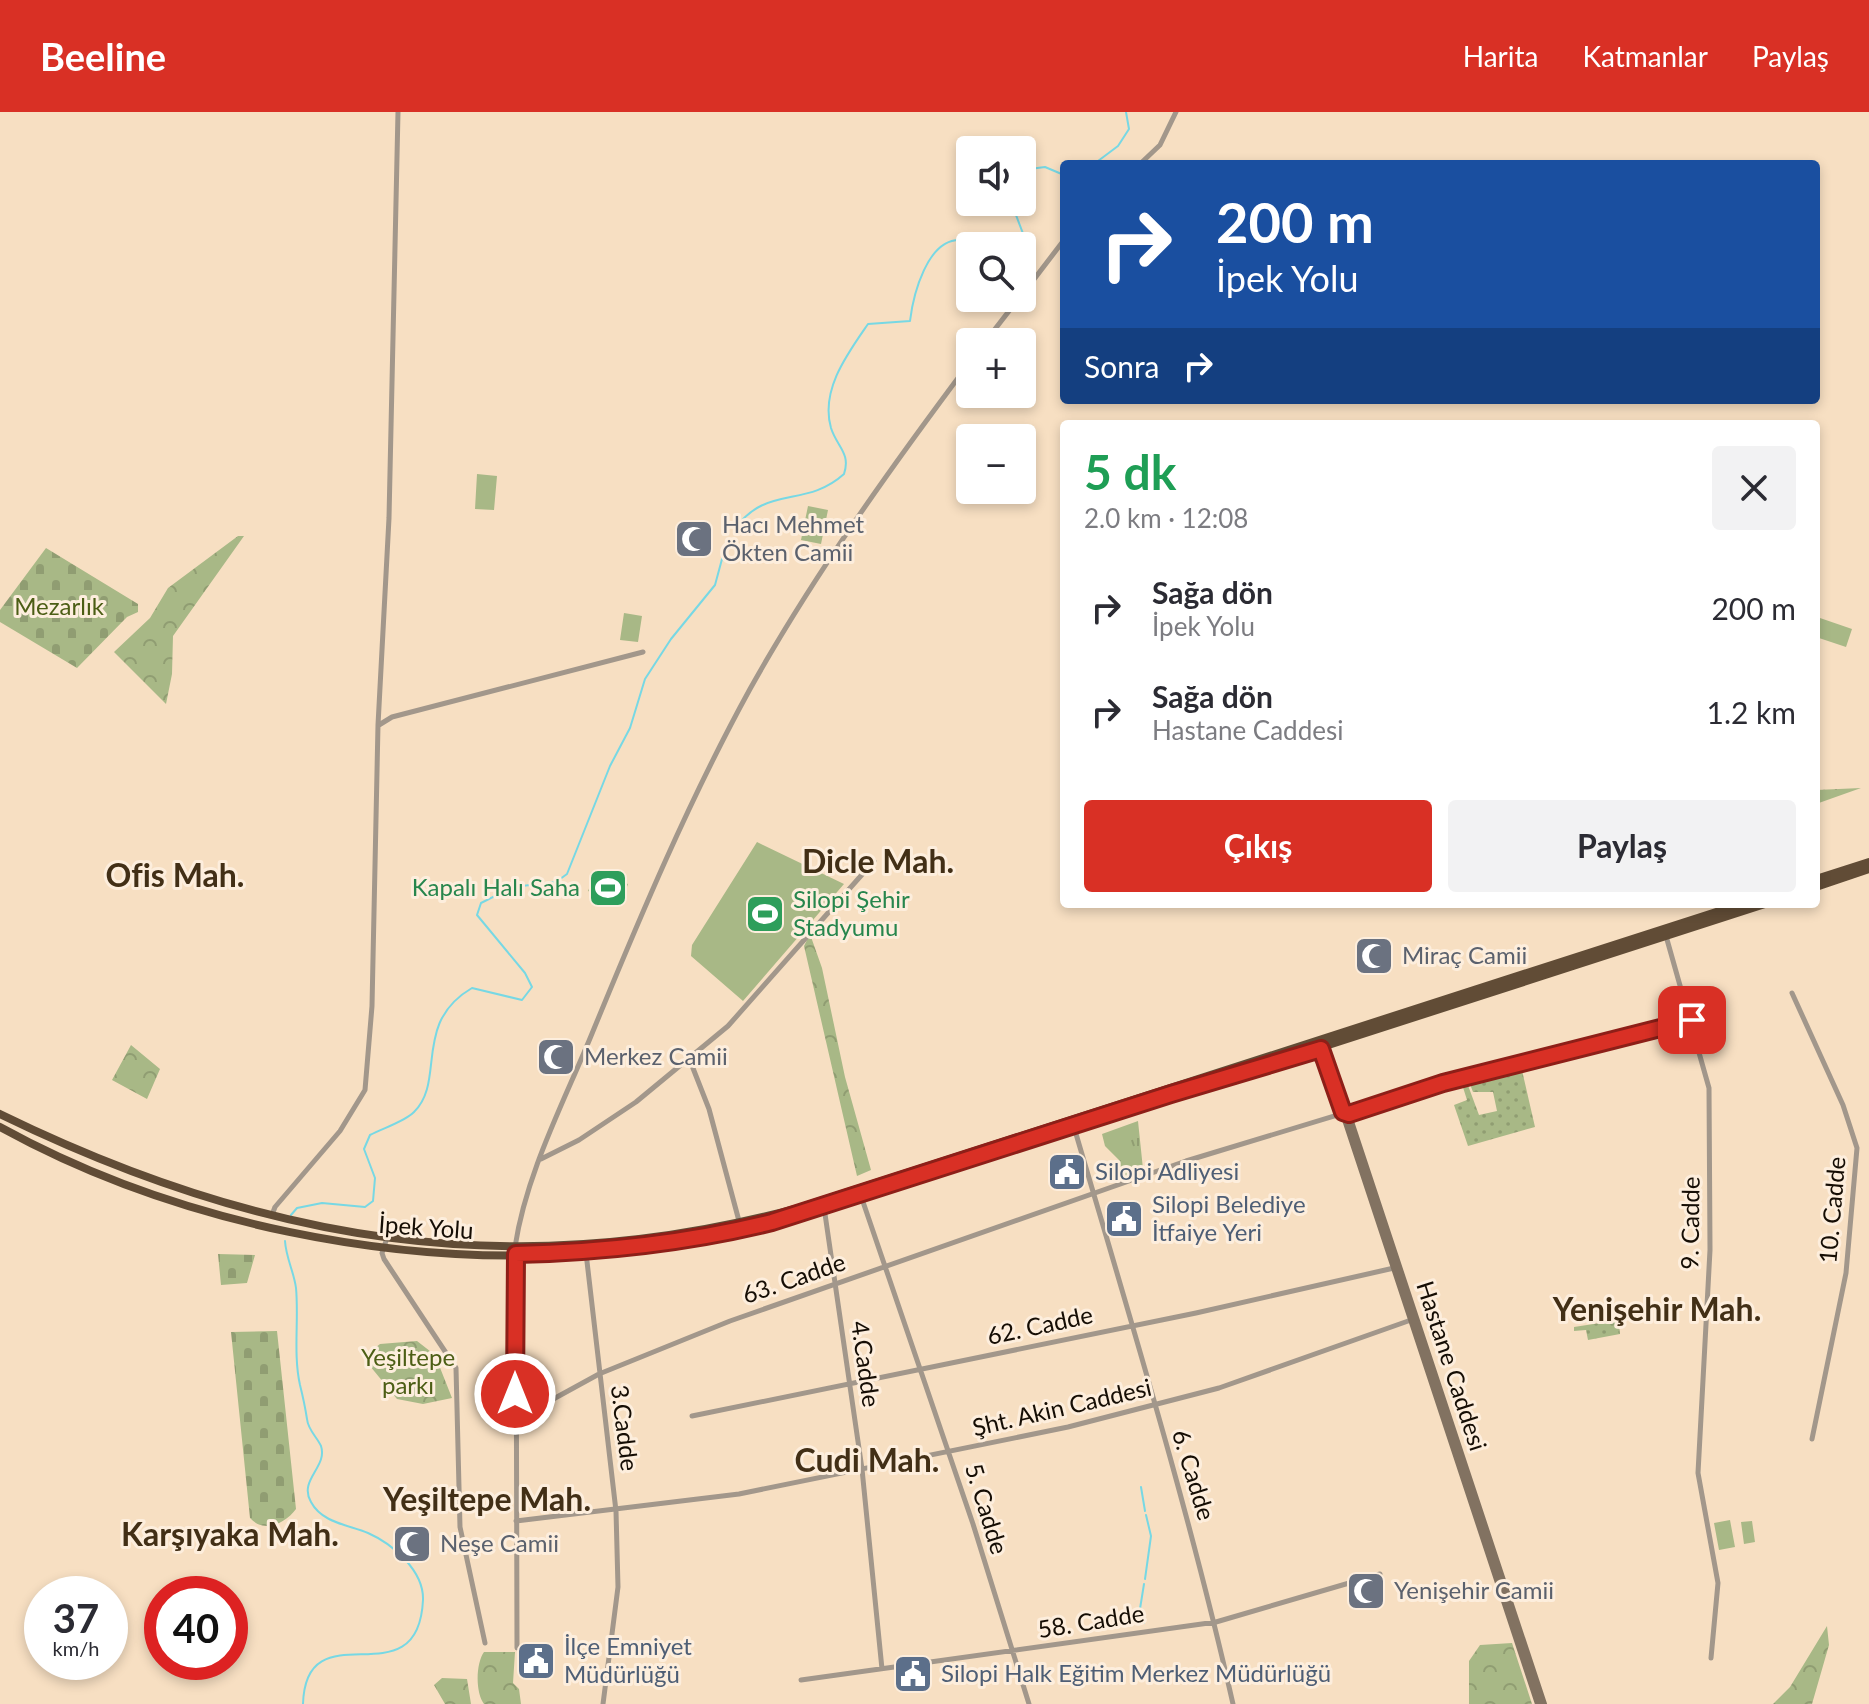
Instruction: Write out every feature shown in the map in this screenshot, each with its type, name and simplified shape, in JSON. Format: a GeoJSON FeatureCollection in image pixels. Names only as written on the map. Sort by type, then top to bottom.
{"type":"FeatureCollection","features":[{"type":"Feature","properties":{"kind":"highway"},"geometry":{"type":"LineString","coordinates":[[1820,878],[1869,862]]}},
{"type":"Feature","properties":{"kind":"highway"},"geometry":{"type":"LineString","coordinates":[[1820,886],[1869,869]]}},
{"type":"Feature","properties":{"kind":"highway"},"geometry":{"type":"LineString","coordinates":[[1322,1044],[1729,908]]}},
{"type":"Feature","properties":{"kind":"highway"},"geometry":{"type":"LineString","coordinates":[[0,1114],[75,1151],[164,1186],[271,1218],[385,1243],[586,1253],[716,1236],[824,1207],[1073,1123],[1753,908]]}},
{"type":"Feature","properties":{"kind":"highway","name":"İpek Yolu"},"geometry":{"type":"LineString","coordinates":[[0,1127],[70,1161],[159,1197],[270,1226],[385,1243]]}},
{"type":"Feature","properties":{"kind":"highway"},"geometry":{"type":"LineString","coordinates":[[70,1161],[77,1158],[75,1151]]}},
{"type":"Feature","properties":{"kind":"highway"},"geometry":{"type":"LineString","coordinates":[[95,1172],[92,1164],[100,1161]]}},
{"type":"Feature","properties":{"kind":"highway"},"geometry":{"type":"LineString","coordinates":[[515,1251],[620,1243],[739,1224],[860,1193]]}},
{"type":"Feature","properties":{"kind":"main road","name":"Hastane Caddesi"},"geometry":{"type":"LineString","coordinates":[[1322,1044],[1544,1704]]}},
{"type":"Feature","properties":{"kind":"main road","name":"Hastane Caddesi"},"geometry":{"type":"LineString","coordinates":[[1346,1113],[1538,1704]]}},
{"type":"Feature","properties":{"kind":"street"},"geometry":{"type":"LineString","coordinates":[[271,1218],[275,1207],[340,1131],[365,1090],[372,1006],[378,725],[389,518],[398,112]]}},
{"type":"Feature","properties":{"kind":"street"},"geometry":{"type":"LineString","coordinates":[[1144,160],[1160,145],[1176,112]]}},
{"type":"Feature","properties":{"kind":"street"},"geometry":{"type":"LineString","coordinates":[[1036,276],[1060,245]]}},
{"type":"Feature","properties":{"kind":"street"},"geometry":{"type":"LineString","coordinates":[[996,328],[1008,312]]}},
{"type":"Feature","properties":{"kind":"street"},"geometry":{"type":"LineString","coordinates":[[517,1648],[515,1251],[520,1211],[670,852],[750,688],[861,514],[956,382]]}},
{"type":"Feature","properties":{"kind":"street"},"geometry":{"type":"LineString","coordinates":[[378,725],[392,717],[643,652]]}},
{"type":"Feature","properties":{"kind":"street"},"geometry":{"type":"LineString","coordinates":[[541,1160],[579,1140],[636,1102],[728,1026],[874,861]]}},
{"type":"Feature","properties":{"kind":"street","name":"9. Cadde"},"geometry":{"type":"LineString","coordinates":[[1666,936],[1709,1088],[1710,1250],[1698,1473],[1718,1583],[1711,1658]]}},
{"type":"Feature","properties":{"kind":"street","name":"10. Cadde"},"geometry":{"type":"LineString","coordinates":[[1792,993],[1843,1105],[1857,1148],[1846,1273],[1812,1439]]}},
{"type":"Feature","properties":{"kind":"street","name":"63. Cadde"},"geometry":{"type":"LineString","coordinates":[[515,1420],[599,1374],[836,1283],[1094,1193],[1443,1083],[1692,1020]]}},
{"type":"Feature","properties":{"kind":"street"},"geometry":{"type":"LineString","coordinates":[[689,1058],[709,1109],[739,1224]]}},
{"type":"Feature","properties":{"kind":"street","name":"6. Cadde"},"geometry":{"type":"LineString","coordinates":[[1073,1123],[1216,1622],[1233,1704]]}},
{"type":"Feature","properties":{"kind":"street","name":"5. Cadde"},"geometry":{"type":"LineString","coordinates":[[860,1193],[949,1452],[1029,1704]]}},
{"type":"Feature","properties":{"kind":"street","name":"4.Cadde"},"geometry":{"type":"LineString","coordinates":[[824,1207],[862,1469],[882,1669]]}},
{"type":"Feature","properties":{"kind":"street"},"geometry":{"type":"LineString","coordinates":[[385,1243],[384,1259],[456,1368],[460,1527],[485,1643]]}},
{"type":"Feature","properties":{"kind":"street","name":"3.Cadde"},"geometry":{"type":"LineString","coordinates":[[586,1253],[616,1511],[618,1587],[603,1704]]}},
{"type":"Feature","properties":{"kind":"street","name":"62. Cadde"},"geometry":{"type":"LineString","coordinates":[[692,1416],[1394,1268]]}},
{"type":"Feature","properties":{"kind":"street","name":"Şht. Akin Caddesi"},"geometry":{"type":"LineString","coordinates":[[516,1521],[739,1494],[1153,1407],[1302,1361],[1414,1319]]}},
{"type":"Feature","properties":{"kind":"street","name":"58. Cadde"},"geometry":{"type":"LineString","coordinates":[[801,1680],[1216,1622],[1380,1574]]}},
{"type":"Feature","properties":{"kind":"green space"},"geometry":{"type":"Polygon","coordinates":[[[477,474],[497,476],[494,510],[475,509],[477,474]]]}},
{"type":"Feature","properties":{"kind":"green space"},"geometry":{"type":"Polygon","coordinates":[[[808,506],[828,510],[821,544],[801,540],[808,506]]]}},
{"type":"Feature","properties":{"kind":"green space"},"geometry":{"type":"Polygon","coordinates":[[[238,536],[244,536],[173,636],[172,674],[166,704],[114,652],[150,618],[168,588],[238,536]]]}},
{"type":"Feature","properties":{"kind":"green space","name":"Mezarlık"},"geometry":{"type":"Polygon","coordinates":[[[46,548],[138,604],[138,612],[127,617],[77,668],[0,622],[0,610],[46,548]]]}},
{"type":"Feature","properties":{"kind":"green space"},"geometry":{"type":"Polygon","coordinates":[[[624,613],[642,616],[638,642],[620,640],[624,613]]]}},
{"type":"Feature","properties":{"kind":"green space"},"geometry":{"type":"Polygon","coordinates":[[[1820,618],[1852,629],[1846,647],[1820,638],[1820,618]]]}},
{"type":"Feature","properties":{"kind":"green space"},"geometry":{"type":"Polygon","coordinates":[[[1861,788],[1820,803],[1820,790],[1861,788]]]}},
{"type":"Feature","properties":{"kind":"green space","name":"Silopi Şehir Stadyumu"},"geometry":{"type":"Polygon","coordinates":[[[757,842],[844,884],[743,1001],[691,956],[692,945],[757,842]]]}},
{"type":"Feature","properties":{"kind":"green space","name":"Kapalı Halı Saha"},"geometry":{"type":"Polygon","coordinates":[[[596,872],[628,884],[621,903],[588,891],[596,872]]]}},
{"type":"Feature","properties":{"kind":"green space"},"geometry":{"type":"Polygon","coordinates":[[[810,934],[822,968],[845,1077],[871,1170],[857,1176],[804,946],[810,934]]]}},
{"type":"Feature","properties":{"kind":"green space"},"geometry":{"type":"Polygon","coordinates":[[[131,1045],[160,1069],[147,1099],[112,1080],[131,1045]]]}},
{"type":"Feature","properties":{"kind":"green space"},"geometry":{"type":"Polygon","coordinates":[[[1521,1066],[1535,1127],[1468,1146],[1454,1105],[1467,1100],[1461,1081],[1466,1080],[1479,1115],[1497,1111],[1493,1092],[1473,1092],[1468,1079],[1521,1066]]]}},
{"type":"Feature","properties":{"kind":"green space"},"geometry":{"type":"Polygon","coordinates":[[[1138,1121],[1143,1169],[1121,1178],[1119,1160],[1105,1146],[1102,1134],[1138,1121]]]}},
{"type":"Feature","properties":{"kind":"green space"},"geometry":{"type":"Polygon","coordinates":[[[218,1254],[255,1255],[247,1283],[221,1285],[218,1254]]]}},
{"type":"Feature","properties":{"kind":"green space"},"geometry":{"type":"Polygon","coordinates":[[[1617,1303],[1620,1334],[1588,1340],[1586,1330],[1574,1331],[1574,1327],[1600,1323],[1599,1312],[1587,1313],[1582,1322],[1574,1323],[1573,1310],[1617,1303]]]}},
{"type":"Feature","properties":{"kind":"green space"},"geometry":{"type":"Polygon","coordinates":[[[277,1331],[296,1509],[287,1519],[268,1526],[250,1518],[231,1332],[277,1331]]]}},
{"type":"Feature","properties":{"kind":"green space","name":"Yeşiltepe parkı"},"geometry":{"type":"Polygon","coordinates":[[[417,1341],[435,1355],[452,1398],[423,1404],[397,1399],[370,1366],[371,1351],[380,1344],[417,1341]]]}},
{"type":"Feature","properties":{"kind":"green space"},"geometry":{"type":"Polygon","coordinates":[[[1730,1520],[1735,1547],[1719,1550],[1714,1523],[1730,1520]]]}},
{"type":"Feature","properties":{"kind":"green space"},"geometry":{"type":"Polygon","coordinates":[[[1752,1521],[1755,1542],[1744,1544],[1741,1522],[1752,1521]]]}},
{"type":"Feature","properties":{"kind":"green space"},"geometry":{"type":"Polygon","coordinates":[[[1827,1626],[1829,1645],[1812,1704],[1773,1704],[1790,1687],[1827,1626]]]}},
{"type":"Feature","properties":{"kind":"green space"},"geometry":{"type":"Polygon","coordinates":[[[1512,1643],[1532,1704],[1469,1704],[1469,1661],[1480,1645],[1512,1643]]]}},
{"type":"Feature","properties":{"kind":"green space"},"geometry":{"type":"Polygon","coordinates":[[[484,1652],[515,1652],[513,1683],[519,1689],[521,1704],[484,1704],[478,1678],[484,1652]]]}},
{"type":"Feature","properties":{"kind":"green space"},"geometry":{"type":"Polygon","coordinates":[[[442,1678],[467,1679],[471,1704],[445,1704],[434,1685],[442,1678]]]}},
{"type":"Feature","properties":{"kind":"waterway"},"geometry":{"type":"LineString","coordinates":[[1099,160],[1118,146],[1129,129],[1126,112]]}},
{"type":"Feature","properties":{"kind":"waterway"},"geometry":{"type":"LineString","coordinates":[[1036,168],[1045,167],[1060,173]]}},
{"type":"Feature","properties":{"kind":"waterway"},"geometry":{"type":"LineString","coordinates":[[1016,216],[1022,232]]}},
{"type":"Feature","properties":{"kind":"waterway"},"geometry":{"type":"LineString","coordinates":[[734,530],[759,507],[815,491],[844,474],[845,455],[831,428],[829,414],[829,400],[838,373],[868,324],[910,321],[924,270],[939,248],[956,241]]}},
{"type":"Feature","properties":{"kind":"waterway"},"geometry":{"type":"LineString","coordinates":[[291,1215],[297,1208],[322,1203],[365,1207],[373,1201],[375,1178],[364,1149],[370,1135],[410,1116],[423,1099],[442,1018],[454,1002],[472,988],[522,1000],[532,987],[525,973],[477,915],[481,903],[513,887],[556,882],[567,874],[610,766],[630,728],[645,679],[671,639],[715,585],[725,548]]}},
{"type":"Feature","properties":{"kind":"waterway"},"geometry":{"type":"LineString","coordinates":[[285,1241],[296,1288],[298,1373],[308,1423],[322,1454],[308,1487],[311,1502],[329,1519],[368,1533],[397,1551],[413,1569],[422,1589],[423,1600],[417,1630],[403,1646],[384,1653],[341,1655],[322,1661],[309,1676],[303,1704]]}},
{"type":"Feature","properties":{"kind":"waterway"},"geometry":{"type":"LineString","coordinates":[[1141,1487],[1145,1511]]}},
{"type":"Feature","properties":{"kind":"waterway"},"geometry":{"type":"LineString","coordinates":[[1145,1579],[1151,1536],[1146,1515]]}},
{"type":"Feature","properties":{"kind":"waterway"},"geometry":{"type":"LineString","coordinates":[[1144,1584],[1139,1615],[1144,1623]]}},
{"type":"Feature","properties":{"kind":"place","name":"Hacı Mehmet Ökten Camii"},"geometry":{"type":"Point","coordinates":[694,539]}},
{"type":"Feature","properties":{"kind":"place","name":"Kapalı Halı Saha"},"geometry":{"type":"Point","coordinates":[608,888]}},
{"type":"Feature","properties":{"kind":"place","name":"Silopi Şehir Stadyumu"},"geometry":{"type":"Point","coordinates":[765,914]}},
{"type":"Feature","properties":{"kind":"place","name":"Miraç Camii"},"geometry":{"type":"Point","coordinates":[1374,956]}},
{"type":"Feature","properties":{"kind":"place","name":"Merkez Camii"},"geometry":{"type":"Point","coordinates":[556,1057]}},
{"type":"Feature","properties":{"kind":"place","name":"Silopi Adliyesi"},"geometry":{"type":"Point","coordinates":[1067,1172]}},
{"type":"Feature","properties":{"kind":"place","name":"Silopi Belediye İtfaiye Yeri"},"geometry":{"type":"Point","coordinates":[1124,1219]}},
{"type":"Feature","properties":{"kind":"place","name":"Neşe Camii"},"geometry":{"type":"Point","coordinates":[412,1544]}},
{"type":"Feature","properties":{"kind":"place","name":"Yenişehir Camii"},"geometry":{"type":"Point","coordinates":[1366,1591]}},
{"type":"Feature","properties":{"kind":"place","name":"İlçe Emniyet Müdürlüğü"},"geometry":{"type":"Point","coordinates":[536,1661]}},
{"type":"Feature","properties":{"kind":"place","name":"Silopi Halk Eğitim Merkez Müdürlüğü"},"geometry":{"type":"Point","coordinates":[913,1674]}},
{"type":"Feature","properties":{"kind":"district","name":"Dicle Mah."},"geometry":{"type":"Point","coordinates":[878,862]}},
{"type":"Feature","properties":{"kind":"district","name":"Ofis Mah."},"geometry":{"type":"Point","coordinates":[175,876]}},
{"type":"Feature","properties":{"kind":"district","name":"Yenişehir Mah."},"geometry":{"type":"Point","coordinates":[1657,1310]}},
{"type":"Feature","properties":{"kind":"district","name":"Cudi Mah."},"geometry":{"type":"Point","coordinates":[867,1461]}},
{"type":"Feature","properties":{"kind":"district","name":"Yeşiltepe Mah."},"geometry":{"type":"Point","coordinates":[487,1500]}},
{"type":"Feature","properties":{"kind":"district","name":"Karşıyaka Mah."},"geometry":{"type":"Point","coordinates":[230,1535]}},
{"type":"Feature","properties":{"kind":"route"},"geometry":{"type":"LineString","coordinates":[[515,1394],[516,1254],[600,1252],[716,1236],[772,1222],[1321,1049],[1343,1112],[1349,1114],[1443,1083],[1692,1020]]}}]}
